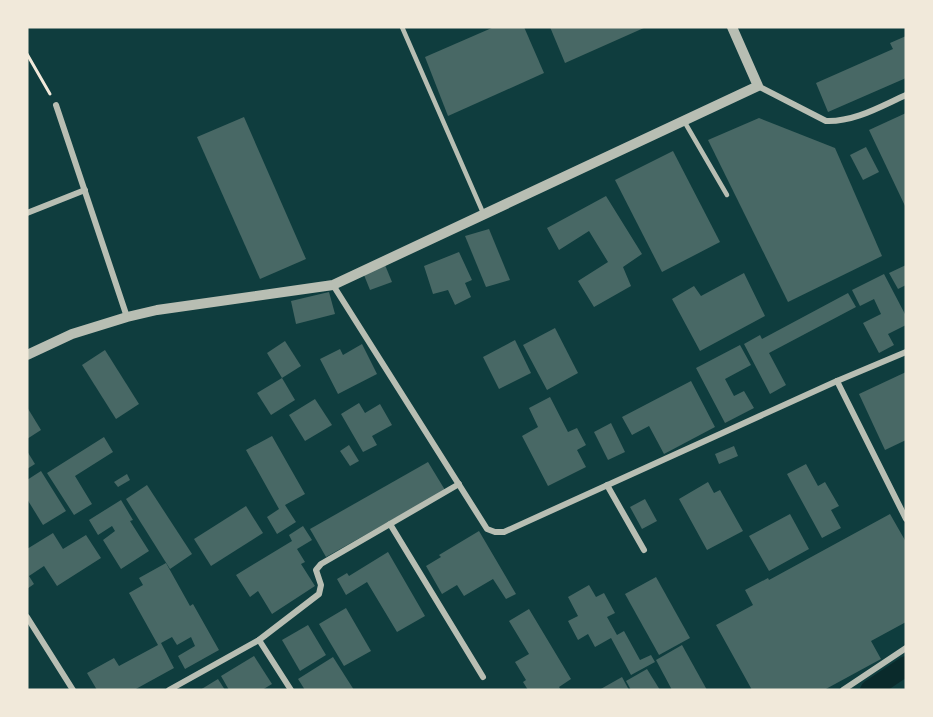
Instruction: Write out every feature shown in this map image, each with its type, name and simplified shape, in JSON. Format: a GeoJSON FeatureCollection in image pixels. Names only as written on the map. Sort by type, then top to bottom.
{"type":"FeatureCollection","features":[{"type":"Feature","properties":{"kind":"street"},"geometry":{"type":"LineString","coordinates":[[732,27],[758,87],[826,121],[849,120],[906,95]]}},
{"type":"Feature","properties":{"kind":"street"},"geometry":{"type":"LineString","coordinates":[[27,355],[72,334],[127,316],[190,304],[333,285],[758,87]]}},
{"type":"Feature","properties":{"kind":"street"},"geometry":{"type":"LineString","coordinates":[[56,105],[127,316]]}},
{"type":"Feature","properties":{"kind":"street"},"geometry":{"type":"LineString","coordinates":[[27,213],[85,190]]}},
{"type":"Feature","properties":{"kind":"street"},"geometry":{"type":"LineString","coordinates":[[333,285],[487,529],[495,532],[504,532],[906,352]]}},
{"type":"Feature","properties":{"kind":"street"},"geometry":{"type":"LineString","coordinates":[[837,381],[906,519]]}},
{"type":"Feature","properties":{"kind":"street"},"geometry":{"type":"LineString","coordinates":[[169,690],[259,640],[319,594],[321,585],[316,570],[321,564],[459,484]]}},
{"type":"Feature","properties":{"kind":"street"},"geometry":{"type":"LineString","coordinates":[[608,485],[644,550]]}},
{"type":"Feature","properties":{"kind":"street"},"geometry":{"type":"LineString","coordinates":[[390,524],[483,677]]}},
{"type":"Feature","properties":{"kind":"street"},"geometry":{"type":"LineString","coordinates":[[27,617],[73,690]]}},
{"type":"Feature","properties":{"kind":"street"},"geometry":{"type":"LineString","coordinates":[[259,640],[291,690]]}},
{"type":"Feature","properties":{"kind":"street"},"geometry":{"type":"LineString","coordinates":[[843,690],[906,648]]}},
{"type":"Feature","properties":{"kind":"lane"},"geometry":{"type":"LineString","coordinates":[[402,27],[484,215]]}},
{"type":"Feature","properties":{"kind":"lane"},"geometry":{"type":"LineString","coordinates":[[684,121],[727,195]]}},
{"type":"Feature","properties":{"kind":"path"},"geometry":{"type":"LineString","coordinates":[[27,54],[56,105]]}},
{"type":"Feature","properties":{"kind":"building"},"geometry":{"type":"Polygon","coordinates":[[[494,27],[524,27],[544,73],[448,116],[425,57],[494,27]]]}},
{"type":"Feature","properties":{"kind":"building"},"geometry":{"type":"Polygon","coordinates":[[[550,27],[646,27],[565,63],[550,27]]]}},
{"type":"Feature","properties":{"kind":"building"},"geometry":{"type":"Polygon","coordinates":[[[906,36],[906,78],[828,112],[816,83],[893,49],[890,43],[906,36]]]}},
{"type":"Feature","properties":{"kind":"building"},"geometry":{"type":"Polygon","coordinates":[[[906,113],[906,208],[869,130],[906,113]]]}},
{"type":"Feature","properties":{"kind":"building"},"geometry":{"type":"Polygon","coordinates":[[[244,117],[306,259],[260,279],[197,137],[244,117]]]}},
{"type":"Feature","properties":{"kind":"building"},"geometry":{"type":"Polygon","coordinates":[[[759,118],[835,148],[882,256],[788,302],[708,140],[759,118]]]}},
{"type":"Feature","properties":{"kind":"building"},"geometry":{"type":"Polygon","coordinates":[[[866,147],[879,172],[863,180],[850,155],[866,147]]]}},
{"type":"Feature","properties":{"kind":"building"},"geometry":{"type":"Polygon","coordinates":[[[673,151],[720,242],[662,272],[615,180],[673,151]]]}},
{"type":"Feature","properties":{"kind":"building"},"geometry":{"type":"Polygon","coordinates":[[[606,196],[642,254],[623,267],[631,286],[594,307],[578,281],[608,262],[589,231],[559,250],[547,228],[606,196]]]}},
{"type":"Feature","properties":{"kind":"building"},"geometry":{"type":"Polygon","coordinates":[[[489,229],[510,280],[486,287],[465,236],[489,229]]]}},
{"type":"Feature","properties":{"kind":"building"},"geometry":{"type":"Polygon","coordinates":[[[459,252],[472,280],[465,283],[471,297],[455,305],[448,290],[433,294],[424,266],[459,252]]]}},
{"type":"Feature","properties":{"kind":"building"},"geometry":{"type":"Polygon","coordinates":[[[385,265],[392,282],[370,290],[364,275],[385,265]]]}},
{"type":"Feature","properties":{"kind":"building"},"geometry":{"type":"Polygon","coordinates":[[[906,265],[906,285],[898,289],[889,273],[906,265]]]}},
{"type":"Feature","properties":{"kind":"building"},"geometry":{"type":"Polygon","coordinates":[[[744,273],[765,316],[700,351],[672,299],[694,286],[701,296],[744,273]]]}},
{"type":"Feature","properties":{"kind":"building"},"geometry":{"type":"Polygon","coordinates":[[[884,274],[906,316],[906,325],[888,334],[894,345],[879,353],[863,323],[881,314],[874,299],[860,306],[852,290],[884,274]]]}},
{"type":"Feature","properties":{"kind":"building"},"geometry":{"type":"Polygon","coordinates":[[[329,292],[335,314],[296,324],[291,301],[329,292]]]}},
{"type":"Feature","properties":{"kind":"building"},"geometry":{"type":"Polygon","coordinates":[[[848,293],[856,307],[769,353],[786,385],[770,394],[744,344],[760,335],[762,339],[848,293]]]}},
{"type":"Feature","properties":{"kind":"building"},"geometry":{"type":"Polygon","coordinates":[[[555,328],[578,373],[547,390],[523,345],[555,328]]]}},
{"type":"Feature","properties":{"kind":"building"},"geometry":{"type":"Polygon","coordinates":[[[515,340],[531,373],[499,389],[483,357],[515,340]]]}},
{"type":"Feature","properties":{"kind":"building"},"geometry":{"type":"Polygon","coordinates":[[[285,341],[301,366],[282,378],[267,353],[285,341]]]}},
{"type":"Feature","properties":{"kind":"building"},"geometry":{"type":"Polygon","coordinates":[[[362,344],[377,374],[338,394],[320,359],[340,349],[343,355],[362,344]]]}},
{"type":"Feature","properties":{"kind":"building"},"geometry":{"type":"Polygon","coordinates":[[[740,345],[751,365],[725,379],[734,396],[744,391],[754,408],[725,423],[696,368],[740,345]]]}},
{"type":"Feature","properties":{"kind":"building"},"geometry":{"type":"Polygon","coordinates":[[[105,350],[139,404],[116,419],[82,365],[105,350]]]}},
{"type":"Feature","properties":{"kind":"building"},"geometry":{"type":"Polygon","coordinates":[[[906,372],[906,440],[885,450],[859,394],[906,372]]]}},
{"type":"Feature","properties":{"kind":"building"},"geometry":{"type":"Polygon","coordinates":[[[282,378],[295,400],[271,415],[257,393],[282,378]]]}},
{"type":"Feature","properties":{"kind":"building"},"geometry":{"type":"Polygon","coordinates":[[[691,381],[715,427],[664,454],[649,426],[632,435],[622,417],[691,381]]]}},
{"type":"Feature","properties":{"kind":"building"},"geometry":{"type":"Polygon","coordinates":[[[550,397],[568,432],[577,428],[586,445],[577,450],[586,467],[548,486],[522,436],[538,427],[529,408],[550,397]]]}},
{"type":"Feature","properties":{"kind":"building"},"geometry":{"type":"Polygon","coordinates":[[[315,399],[332,425],[305,441],[289,415],[315,399]]]}},
{"type":"Feature","properties":{"kind":"building"},"geometry":{"type":"Polygon","coordinates":[[[359,403],[365,413],[380,404],[392,425],[372,436],[377,445],[363,452],[341,414],[359,403]]]}},
{"type":"Feature","properties":{"kind":"building"},"geometry":{"type":"Polygon","coordinates":[[[27,407],[41,430],[27,439],[27,407]]]}},
{"type":"Feature","properties":{"kind":"building"},"geometry":{"type":"Polygon","coordinates":[[[611,423],[625,452],[608,460],[594,432],[611,423]]]}},
{"type":"Feature","properties":{"kind":"building"},"geometry":{"type":"Polygon","coordinates":[[[272,436],[305,494],[285,505],[296,522],[277,534],[267,517],[279,509],[246,450],[272,436]]]}},
{"type":"Feature","properties":{"kind":"building"},"geometry":{"type":"Polygon","coordinates":[[[104,437],[113,452],[75,476],[92,504],[74,515],[47,473],[104,437]]]}},
{"type":"Feature","properties":{"kind":"building"},"geometry":{"type":"Polygon","coordinates":[[[349,445],[359,461],[350,466],[340,451],[349,445]]]}},
{"type":"Feature","properties":{"kind":"building"},"geometry":{"type":"Polygon","coordinates":[[[734,446],[738,456],[719,464],[715,454],[734,446]]]}},
{"type":"Feature","properties":{"kind":"building"},"geometry":{"type":"Polygon","coordinates":[[[27,451],[35,464],[27,469],[27,451]]]}},
{"type":"Feature","properties":{"kind":"building"},"geometry":{"type":"Polygon","coordinates":[[[428,462],[445,490],[326,557],[310,529],[428,462]]]}},
{"type":"Feature","properties":{"kind":"building"},"geometry":{"type":"Polygon","coordinates":[[[806,464],[818,486],[825,482],[839,506],[831,510],[841,528],[822,538],[787,474],[806,464]]]}},
{"type":"Feature","properties":{"kind":"building"},"geometry":{"type":"Polygon","coordinates":[[[41,471],[66,511],[43,525],[27,499],[27,480],[41,471]]]}},
{"type":"Feature","properties":{"kind":"building"},"geometry":{"type":"Polygon","coordinates":[[[127,474],[130,480],[118,487],[114,482],[127,474]]]}},
{"type":"Feature","properties":{"kind":"building"},"geometry":{"type":"Polygon","coordinates":[[[708,482],[714,493],[720,490],[743,531],[707,550],[679,499],[708,482]]]}},
{"type":"Feature","properties":{"kind":"building"},"geometry":{"type":"Polygon","coordinates":[[[147,485],[192,554],[170,569],[126,499],[147,485]]]}},
{"type":"Feature","properties":{"kind":"building"},"geometry":{"type":"Polygon","coordinates":[[[645,499],[657,521],[642,529],[630,507],[645,499]]]}},
{"type":"Feature","properties":{"kind":"building"},"geometry":{"type":"Polygon","coordinates":[[[121,500],[133,520],[130,521],[149,551],[121,569],[103,540],[115,531],[112,526],[98,535],[89,520],[121,500]]]}},
{"type":"Feature","properties":{"kind":"building"},"geometry":{"type":"Polygon","coordinates":[[[246,506],[263,533],[211,566],[194,539],[246,506]]]}},
{"type":"Feature","properties":{"kind":"building"},"geometry":{"type":"Polygon","coordinates":[[[790,514],[809,549],[769,571],[749,536],[790,514]]]}},
{"type":"Feature","properties":{"kind":"building"},"geometry":{"type":"Polygon","coordinates":[[[890,514],[906,542],[906,622],[871,641],[881,659],[824,690],[752,690],[716,625],[753,605],[745,590],[768,578],[769,580],[890,514]]]}},
{"type":"Feature","properties":{"kind":"building"},"geometry":{"type":"Polygon","coordinates":[[[303,526],[312,540],[297,549],[305,562],[301,564],[315,586],[272,614],[258,591],[250,597],[236,575],[292,541],[289,535],[303,526]]]}},
{"type":"Feature","properties":{"kind":"building"},"geometry":{"type":"Polygon","coordinates":[[[479,531],[516,594],[506,599],[493,579],[464,596],[457,585],[442,594],[426,566],[441,557],[439,555],[479,531]]]}},
{"type":"Feature","properties":{"kind":"building"},"geometry":{"type":"Polygon","coordinates":[[[53,533],[63,549],[86,535],[101,558],[57,586],[44,566],[29,576],[34,584],[27,589],[27,549],[53,533]]]}},
{"type":"Feature","properties":{"kind":"building"},"geometry":{"type":"Polygon","coordinates":[[[388,552],[425,616],[397,632],[367,582],[346,595],[337,579],[347,573],[349,576],[388,552]]]}},
{"type":"Feature","properties":{"kind":"building"},"geometry":{"type":"Polygon","coordinates":[[[166,563],[190,606],[193,604],[219,650],[185,669],[178,656],[195,646],[191,637],[177,645],[172,637],[161,643],[174,668],[134,690],[97,690],[87,673],[114,658],[119,666],[158,645],[129,593],[143,585],[139,578],[166,563]]]}},
{"type":"Feature","properties":{"kind":"building"},"geometry":{"type":"Polygon","coordinates":[[[656,577],[690,638],[659,655],[625,594],[656,577]]]}},
{"type":"Feature","properties":{"kind":"building"},"geometry":{"type":"Polygon","coordinates":[[[589,585],[596,597],[604,593],[615,613],[607,617],[617,635],[624,631],[640,660],[651,655],[655,662],[631,675],[611,638],[595,647],[588,634],[578,640],[568,621],[578,616],[568,597],[589,585]]]}},
{"type":"Feature","properties":{"kind":"building"},"geometry":{"type":"Polygon","coordinates":[[[346,608],[371,651],[344,666],[319,624],[346,608]]]}},
{"type":"Feature","properties":{"kind":"building"},"geometry":{"type":"Polygon","coordinates":[[[529,609],[571,679],[559,687],[561,690],[528,690],[523,682],[526,680],[515,662],[529,654],[509,621],[529,609]]]}},
{"type":"Feature","properties":{"kind":"building"},"geometry":{"type":"Polygon","coordinates":[[[308,625],[326,655],[300,671],[282,640],[308,625]]]}},
{"type":"Feature","properties":{"kind":"building"},"geometry":{"type":"Polygon","coordinates":[[[682,645],[707,690],[672,690],[656,660],[682,645]]]}},
{"type":"Feature","properties":{"kind":"building"},"geometry":{"type":"Polygon","coordinates":[[[254,656],[272,684],[262,690],[229,690],[221,676],[254,656]]]}},
{"type":"Feature","properties":{"kind":"building"},"geometry":{"type":"Polygon","coordinates":[[[333,657],[354,690],[305,690],[298,679],[333,657]]]}},
{"type":"Feature","properties":{"kind":"building"},"geometry":{"type":"Polygon","coordinates":[[[647,669],[660,690],[631,690],[626,681],[647,669]]]}},
{"type":"Feature","properties":{"kind":"building"},"geometry":{"type":"Polygon","coordinates":[[[622,677],[629,690],[599,690],[622,677]]]}},
{"type":"Feature","properties":{"kind":"building"},"geometry":{"type":"Polygon","coordinates":[[[218,679],[225,690],[200,690],[218,679]]]}},
{"type":"Feature","properties":{"kind":"waterway"},"geometry":{"type":"LineString","coordinates":[[870,690],[906,666]]}}]}
